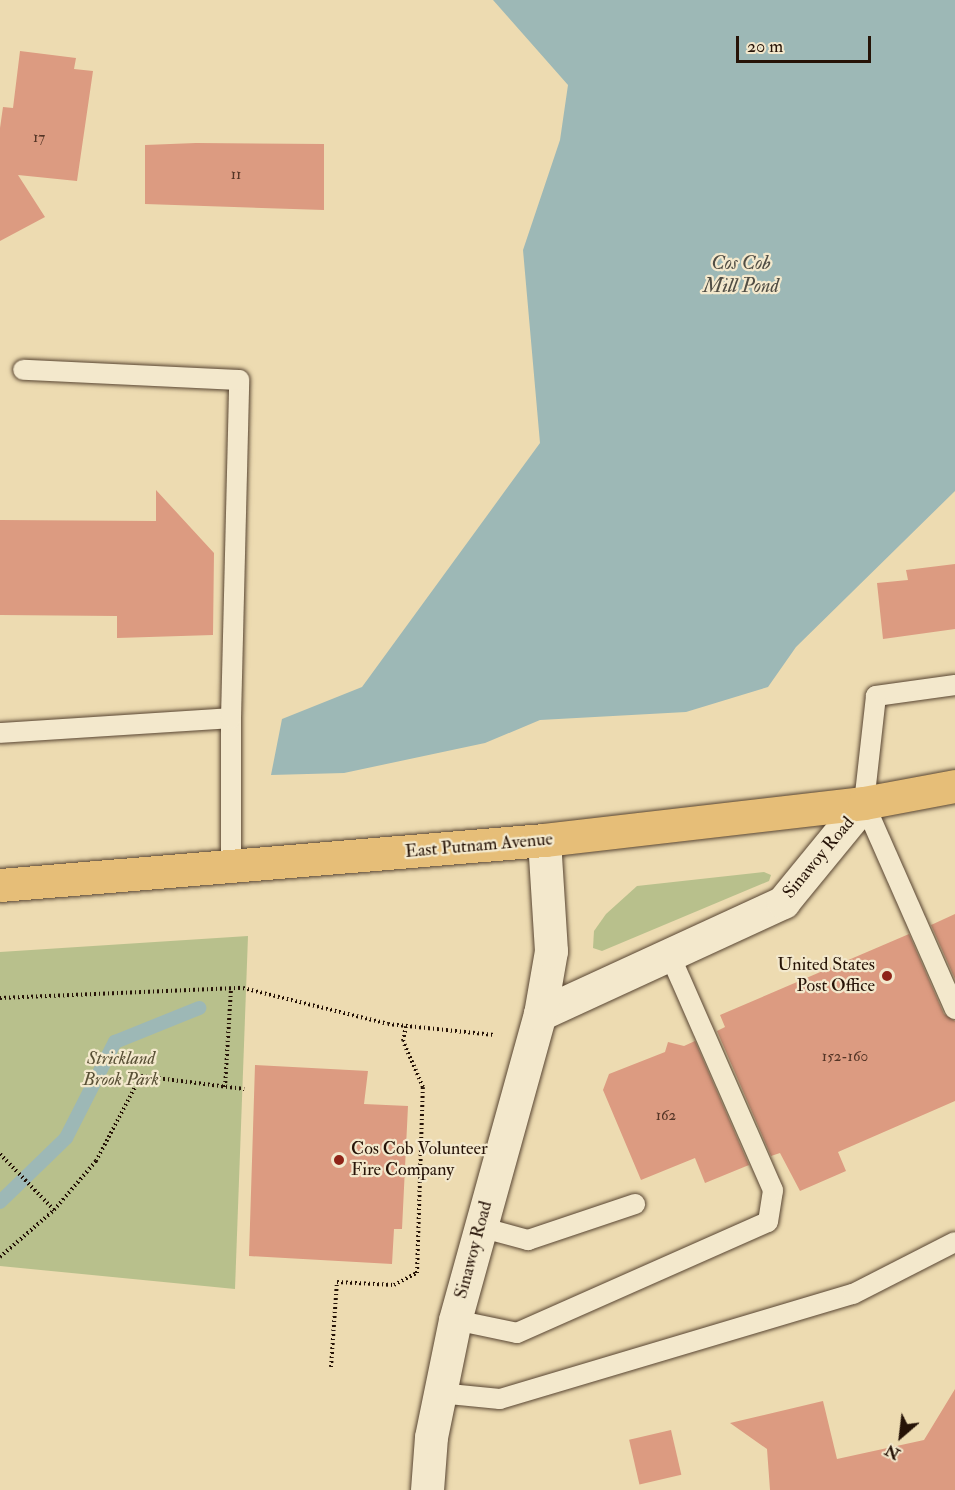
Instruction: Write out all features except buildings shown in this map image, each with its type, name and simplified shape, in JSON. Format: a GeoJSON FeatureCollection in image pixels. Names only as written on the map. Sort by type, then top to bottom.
{"type":"FeatureCollection","features":[{"type":"Feature","properties":{"kind":"main road","name":"East Putnam Avenue"},"geometry":{"type":"LineString","coordinates":[[0,885],[231,869],[544,840],[864,802],[955,786]]}},
{"type":"Feature","properties":{"kind":"street","name":"Sinawoy Road"},"geometry":{"type":"LineString","coordinates":[[537,1026],[670,955],[783,902],[864,802]]}},
{"type":"Feature","properties":{"kind":"street","name":"Sinawoy Road"},"geometry":{"type":"LineString","coordinates":[[427,1490],[440,1393],[455,1320],[537,1026],[551,951],[544,840]]}},
{"type":"Feature","properties":{"kind":"lane"},"geometry":{"type":"LineString","coordinates":[[23,370],[239,380],[231,718],[231,869]]}},
{"type":"Feature","properties":{"kind":"lane"},"geometry":{"type":"LineString","coordinates":[[955,685],[876,696],[864,802],[955,1009]]}},
{"type":"Feature","properties":{"kind":"lane"},"geometry":{"type":"LineString","coordinates":[[0,733],[231,718]]}},
{"type":"Feature","properties":{"kind":"lane"},"geometry":{"type":"LineString","coordinates":[[455,1320],[517,1333],[768,1222],[773,1190],[670,955]]}},
{"type":"Feature","properties":{"kind":"lane"},"geometry":{"type":"LineString","coordinates":[[480,1227],[528,1239],[635,1204]]}},
{"type":"Feature","properties":{"kind":"lane"},"geometry":{"type":"LineString","coordinates":[[440,1393],[512,1396],[853,1294],[955,1242]]}},
{"type":"Feature","properties":{"kind":"path"},"geometry":{"type":"LineString","coordinates":[[0,998],[231,988],[406,1026],[537,1026]]}},
{"type":"Feature","properties":{"kind":"path"},"geometry":{"type":"LineString","coordinates":[[225,1087],[231,988]]}},
{"type":"Feature","properties":{"kind":"path"},"geometry":{"type":"LineString","coordinates":[[331,1367],[337,1282],[394,1285],[417,1273],[423,1087],[403,1041],[406,1026]]}},
{"type":"Feature","properties":{"kind":"path"},"geometry":{"type":"LineString","coordinates":[[0,1257],[54,1210],[96,1161],[141,1076],[244,1089]]}},
{"type":"Feature","properties":{"kind":"path"},"geometry":{"type":"LineString","coordinates":[[0,1154],[54,1210]]}},
{"type":"Feature","properties":{"kind":"green space"},"geometry":{"type":"Polygon","coordinates":[[[764,872],[771,875],[769,881],[602,951],[593,948],[594,931],[606,914],[637,886],[764,872]]]}},
{"type":"Feature","properties":{"kind":"green space","name":"Strickland Brook Park"},"geometry":{"type":"Polygon","coordinates":[[[248,936],[235,1289],[0,1266],[0,952],[248,936]]]}},
{"type":"Feature","properties":{"kind":"water","name":"Cos Cob Mill Pond"},"geometry":{"type":"Polygon","coordinates":[[[493,0],[955,0],[955,491],[796,647],[768,687],[686,712],[540,720],[485,743],[344,773],[271,775],[282,719],[362,687],[540,443],[523,250],[560,140],[568,85],[493,0]]]}},
{"type":"Feature","properties":{"kind":"waterway"},"geometry":{"type":"LineString","coordinates":[[0,1202],[66,1138],[115,1042],[199,1008]]}},
{"type":"Feature","properties":{"kind":"place","name":"United States Post Office"},"geometry":{"type":"Point","coordinates":[887,976]}},
{"type":"Feature","properties":{"kind":"place","name":"Cos Cob Volunteer Fire Company"},"geometry":{"type":"Point","coordinates":[339,1160]}}]}
